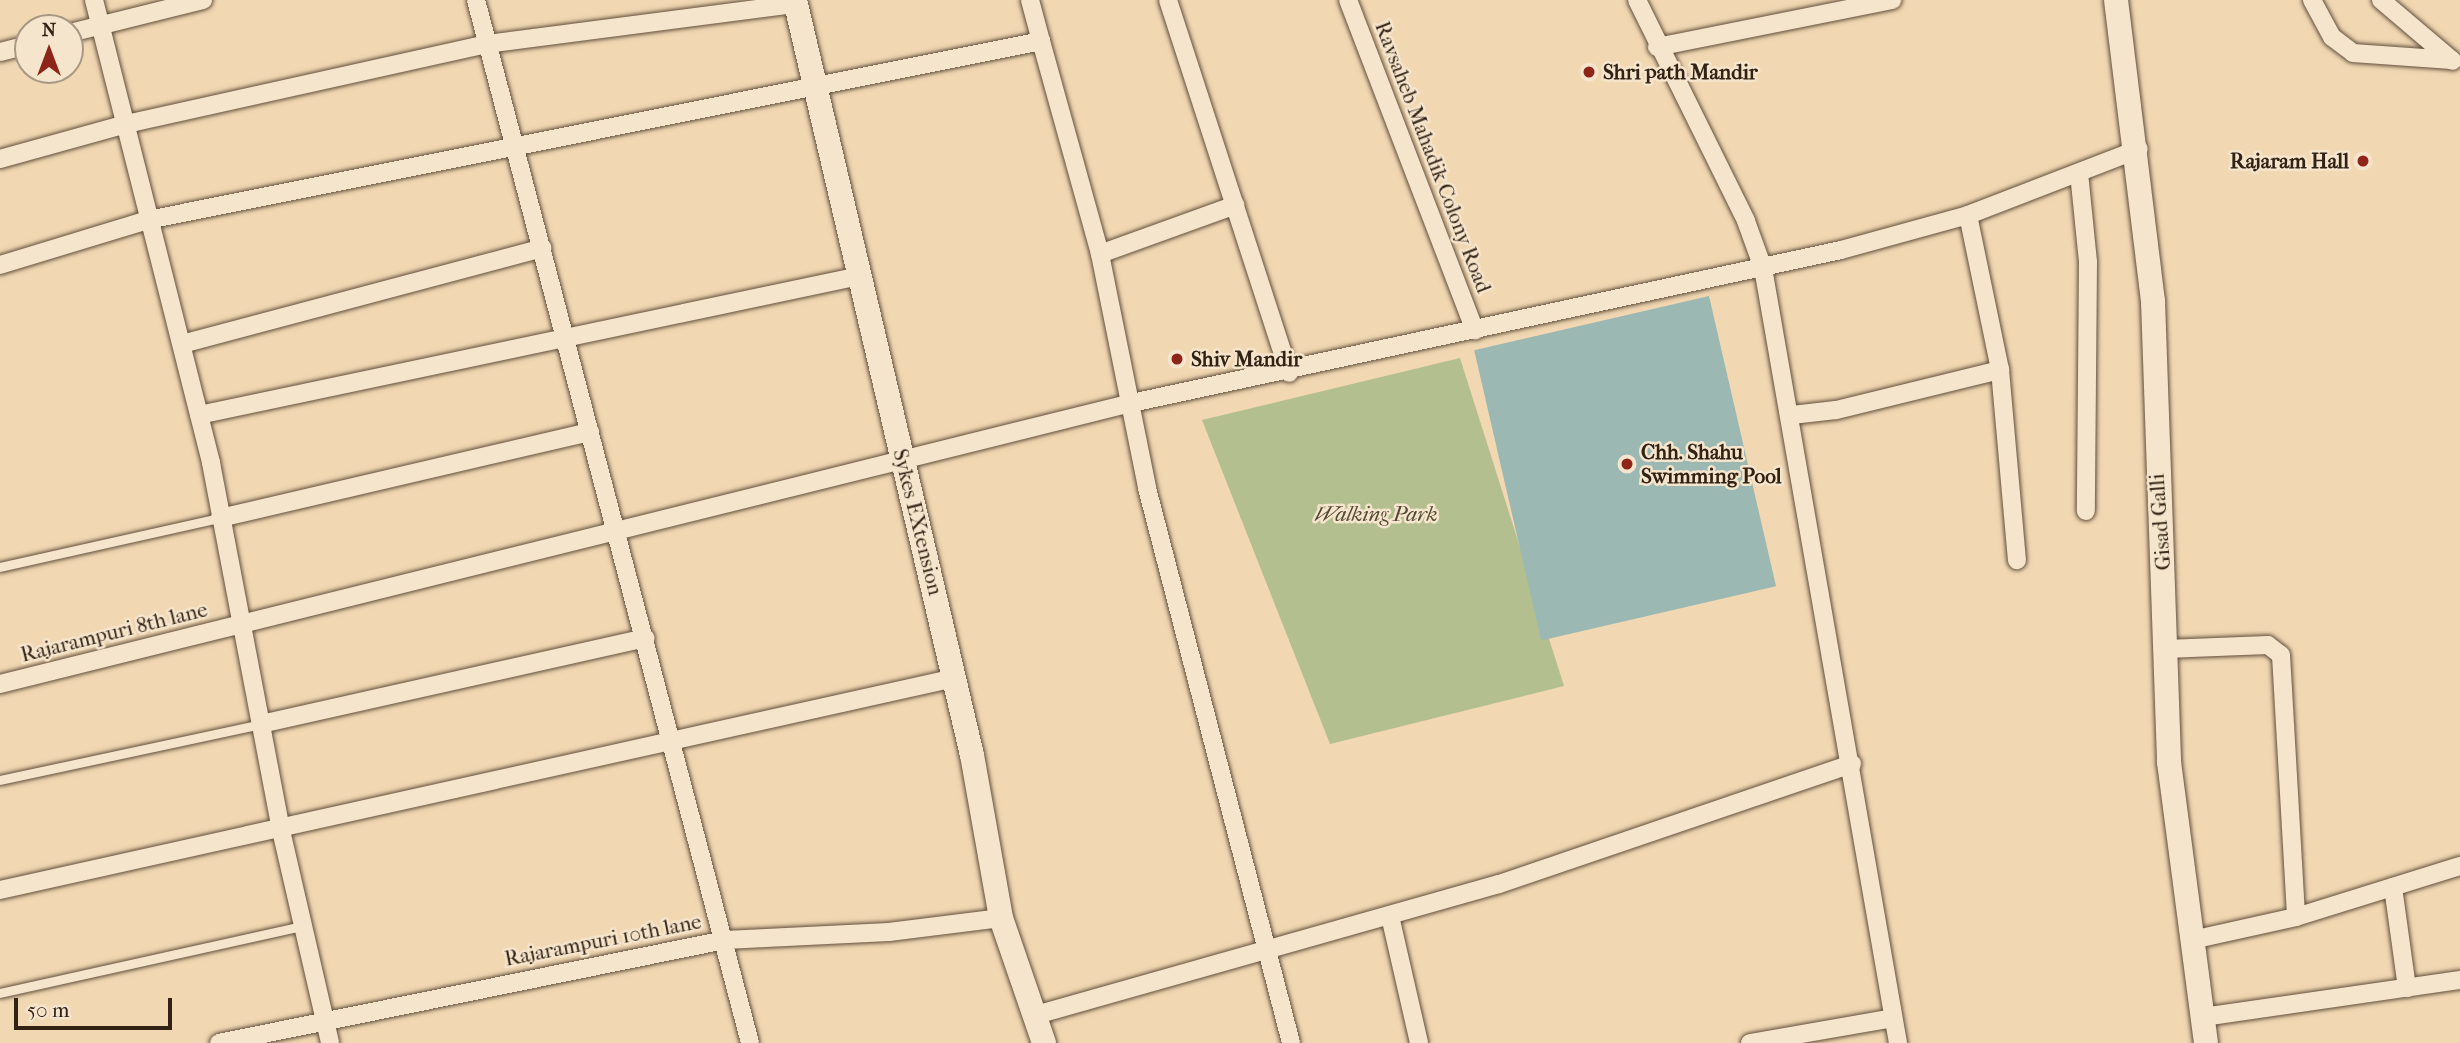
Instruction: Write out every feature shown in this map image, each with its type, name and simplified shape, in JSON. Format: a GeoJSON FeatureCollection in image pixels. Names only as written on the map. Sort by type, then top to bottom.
{"type":"FeatureCollection","features":[{"type":"Feature","properties":{"kind":"street"},"geometry":{"type":"LineString","coordinates":[[94,0],[199,415],[280,826],[330,1043]]}},
{"type":"Feature","properties":{"kind":"street"},"geometry":{"type":"LineString","coordinates":[[84,29],[203,0]]}},
{"type":"Feature","properties":{"kind":"street"},"geometry":{"type":"LineString","coordinates":[[476,0],[750,1043]]}},
{"type":"Feature","properties":{"kind":"street"},"geometry":{"type":"LineString","coordinates":[[1030,0],[1100,254],[1127,404],[1270,946],[1292,1043]]}},
{"type":"Feature","properties":{"kind":"street"},"geometry":{"type":"LineString","coordinates":[[1168,0],[1289,373]]}},
{"type":"Feature","properties":{"kind":"street","name":"Ravsaheb Mahadik Colony Road"},"geometry":{"type":"LineString","coordinates":[[1348,0],[1475,330]]}},
{"type":"Feature","properties":{"kind":"street"},"geometry":{"type":"LineString","coordinates":[[1637,0],[1657,47],[1746,221],[1763,268],[1792,415],[1898,1043]]}},
{"type":"Feature","properties":{"kind":"street"},"geometry":{"type":"LineString","coordinates":[[1657,47],[1892,0]]}},
{"type":"Feature","properties":{"kind":"street","name":"Gisad Galli"},"geometry":{"type":"LineString","coordinates":[[2116,0],[2139,149],[2153,301],[2169,762],[2206,1043]]}},
{"type":"Feature","properties":{"kind":"street"},"geometry":{"type":"LineString","coordinates":[[2312,0],[2332,37],[2353,53],[2456,62]]}},
{"type":"Feature","properties":{"kind":"street"},"geometry":{"type":"LineString","coordinates":[[2381,0],[2456,62]]}},
{"type":"Feature","properties":{"kind":"street"},"geometry":{"type":"LineString","coordinates":[[0,159],[126,124],[487,44],[795,2]]}},
{"type":"Feature","properties":{"kind":"street","name":"Sykes EXtension"},"geometry":{"type":"LineString","coordinates":[[795,2],[812,86],[955,678],[1001,918],[1044,1043]]}},
{"type":"Feature","properties":{"kind":"street"},"geometry":{"type":"LineString","coordinates":[[0,265],[148,220],[514,143],[1041,41]]}},
{"type":"Feature","properties":{"kind":"street","name":"Rajarampuri 8th lane"},"geometry":{"type":"LineString","coordinates":[[0,684],[617,533],[1127,404],[1289,373],[1763,268],[1968,215],[2139,149]]}},
{"type":"Feature","properties":{"kind":"street"},"geometry":{"type":"LineString","coordinates":[[2079,173],[2088,262],[2086,511]]}},
{"type":"Feature","properties":{"kind":"street"},"geometry":{"type":"LineString","coordinates":[[1100,254],[1235,205]]}},
{"type":"Feature","properties":{"kind":"street"},"geometry":{"type":"LineString","coordinates":[[1968,215],[2000,370],[2017,560]]}},
{"type":"Feature","properties":{"kind":"street"},"geometry":{"type":"LineString","coordinates":[[182,344],[542,248]]}},
{"type":"Feature","properties":{"kind":"street"},"geometry":{"type":"LineString","coordinates":[[199,415],[860,276]]}},
{"type":"Feature","properties":{"kind":"street"},"geometry":{"type":"LineString","coordinates":[[1792,415],[1836,410],[2000,370]]}},
{"type":"Feature","properties":{"kind":"street"},"geometry":{"type":"LineString","coordinates":[[220,517],[590,432]]}},
{"type":"Feature","properties":{"kind":"street"},"geometry":{"type":"LineString","coordinates":[[261,724],[645,638]]}},
{"type":"Feature","properties":{"kind":"street"},"geometry":{"type":"LineString","coordinates":[[2165,649],[2268,645],[2281,655],[2296,917]]}},
{"type":"Feature","properties":{"kind":"street"},"geometry":{"type":"LineString","coordinates":[[0,890],[955,678]]}},
{"type":"Feature","properties":{"kind":"street"},"geometry":{"type":"LineString","coordinates":[[1036,1015],[1270,946],[1390,916],[1620,845],[1852,764]]}},
{"type":"Feature","properties":{"kind":"street"},"geometry":{"type":"LineString","coordinates":[[2192,940],[2296,917],[2460,866]]}},
{"type":"Feature","properties":{"kind":"street"},"geometry":{"type":"LineString","coordinates":[[2393,887],[2407,988]]}},
{"type":"Feature","properties":{"kind":"street"},"geometry":{"type":"LineString","coordinates":[[1390,916],[1419,1043]]}},
{"type":"Feature","properties":{"kind":"street","name":"Rajarampuri 10th lane"},"geometry":{"type":"LineString","coordinates":[[219,1043],[325,1017],[724,940],[889,932],[1001,918]]}},
{"type":"Feature","properties":{"kind":"street"},"geometry":{"type":"LineString","coordinates":[[2203,1017],[2460,980]]}},
{"type":"Feature","properties":{"kind":"street"},"geometry":{"type":"LineString","coordinates":[[1751,1043],[1894,1018]]}},
{"type":"Feature","properties":{"kind":"lane"},"geometry":{"type":"LineString","coordinates":[[0,567],[220,517]]}},
{"type":"Feature","properties":{"kind":"lane"},"geometry":{"type":"LineString","coordinates":[[0,780],[261,724]]}},
{"type":"Feature","properties":{"kind":"lane"},"geometry":{"type":"LineString","coordinates":[[0,993],[303,926]]}},
{"type":"Feature","properties":{"kind":"green space","name":"Walking Park"},"geometry":{"type":"Polygon","coordinates":[[[1460,358],[1564,686],[1330,744],[1202,420],[1460,358]]]}},
{"type":"Feature","properties":{"kind":"water","name":"Chh. Shahu Swimming Pool"},"geometry":{"type":"Polygon","coordinates":[[[1709,296],[1776,586],[1541,641],[1474,350],[1709,296]]]}},
{"type":"Feature","properties":{"kind":"place","name":"Shri path Mandir"},"geometry":{"type":"Point","coordinates":[1589,72]}},
{"type":"Feature","properties":{"kind":"place","name":"Rajaram Hall"},"geometry":{"type":"Point","coordinates":[2363,161]}},
{"type":"Feature","properties":{"kind":"place","name":"Shiv Mandir"},"geometry":{"type":"Point","coordinates":[1177,359]}},
{"type":"Feature","properties":{"kind":"place","name":"Chh. Shahu Swimming Pool"},"geometry":{"type":"Point","coordinates":[1627,464]}}]}
